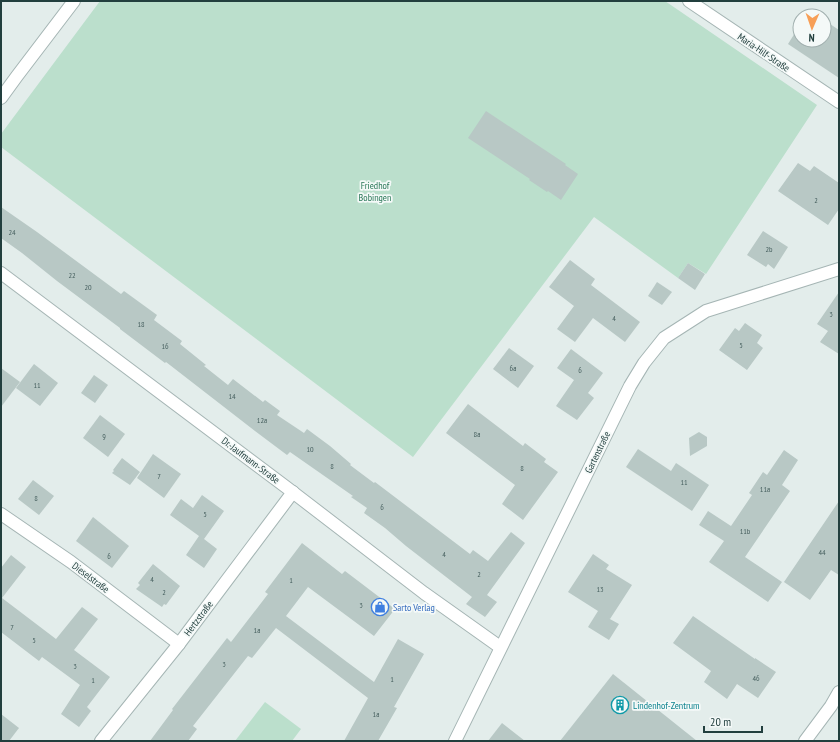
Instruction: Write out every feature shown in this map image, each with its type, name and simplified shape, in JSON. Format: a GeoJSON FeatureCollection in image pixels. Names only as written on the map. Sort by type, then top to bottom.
{"type":"FeatureCollection","features":[{"type":"Feature","properties":{"kind":"street"},"geometry":{"type":"LineString","coordinates":[[1,98],[74,1]]}},
{"type":"Feature","properties":{"kind":"street","name":"Maria-Hilf-Straße"},"geometry":{"type":"LineString","coordinates":[[689,1],[839,102]]}},
{"type":"Feature","properties":{"kind":"street","name":"Gartenstraße"},"geometry":{"type":"LineString","coordinates":[[455,741],[500,647],[630,386],[644,363],[664,338],[706,311],[839,270]]}},
{"type":"Feature","properties":{"kind":"street","name":"Dr.-Jaufmann-Straße"},"geometry":{"type":"LineString","coordinates":[[1,273],[294,492],[424,593],[500,647]]}},
{"type":"Feature","properties":{"kind":"street","name":"Hertzstraße"},"geometry":{"type":"LineString","coordinates":[[101,741],[179,644],[294,492]]}},
{"type":"Feature","properties":{"kind":"street","name":"Dieselstraße"},"geometry":{"type":"LineString","coordinates":[[1,514],[71,562],[179,644]]}},
{"type":"Feature","properties":{"kind":"street"},"geometry":{"type":"LineString","coordinates":[[805,741],[835,708],[839,692]]}},
{"type":"Feature","properties":{"kind":"green space","name":"Friedhof Bobingen"},"geometry":{"type":"Polygon","coordinates":[[[100,1],[665,1],[817,105],[706,274],[688,263],[678,278],[594,217],[413,457],[1,147],[1,134],[100,1]]]}},
{"type":"Feature","properties":{"kind":"green space"},"geometry":{"type":"Polygon","coordinates":[[[265,702],[301,729],[292,741],[235,741],[265,702]]]}},
{"type":"Feature","properties":{"kind":"building"},"geometry":{"type":"Polygon","coordinates":[[[832,25],[839,30],[839,78],[794,48],[832,48],[832,25]]]}},
{"type":"Feature","properties":{"kind":"building"},"geometry":{"type":"Polygon","coordinates":[[[792,38],[792,47],[788,44],[792,38]]]}},
{"type":"Feature","properties":{"kind":"building"},"geometry":{"type":"Polygon","coordinates":[[[486,111],[566,164],[565,165],[578,174],[561,200],[468,138],[486,111]]]}},
{"type":"Feature","properties":{"kind":"building"},"geometry":{"type":"Polygon","coordinates":[[[798,163],[810,171],[814,166],[839,183],[839,209],[828,225],[778,191],[798,163]]]}},
{"type":"Feature","properties":{"kind":"building"},"geometry":{"type":"Polygon","coordinates":[[[1,207],[121,294],[124,291],[157,315],[154,320],[182,341],[180,344],[228,385],[233,379],[263,402],[265,400],[280,411],[277,415],[304,433],[307,429],[330,446],[351,464],[350,465],[374,483],[375,482],[470,554],[473,550],[488,561],[511,532],[525,543],[487,595],[497,602],[485,617],[466,604],[472,597],[364,513],[367,508],[351,497],[353,496],[290,452],[287,455],[1,238],[1,207]]]}},
{"type":"Feature","properties":{"kind":"building"},"geometry":{"type":"Polygon","coordinates":[[[763,231],[788,247],[774,269],[768,264],[766,267],[747,255],[763,231]]]}},
{"type":"Feature","properties":{"kind":"building"},"geometry":{"type":"Polygon","coordinates":[[[570,260],[595,279],[591,285],[640,322],[625,342],[593,318],[575,342],[557,329],[574,306],[549,287],[570,260]]]}},
{"type":"Feature","properties":{"kind":"building"},"geometry":{"type":"Polygon","coordinates":[[[688,263],[705,274],[695,290],[678,278],[688,263]]]}},
{"type":"Feature","properties":{"kind":"building"},"geometry":{"type":"Polygon","coordinates":[[[657,282],[672,292],[662,305],[648,296],[657,282]]]}},
{"type":"Feature","properties":{"kind":"building"},"geometry":{"type":"Polygon","coordinates":[[[839,292],[839,354],[820,342],[828,331],[817,324],[839,292]]]}},
{"type":"Feature","properties":{"kind":"building"},"geometry":{"type":"Polygon","coordinates":[[[745,323],[762,335],[757,343],[763,348],[747,370],[719,350],[735,328],[739,331],[745,323]]]}},
{"type":"Feature","properties":{"kind":"building"},"geometry":{"type":"Polygon","coordinates":[[[509,348],[534,366],[518,388],[493,369],[509,348]]]}},
{"type":"Feature","properties":{"kind":"building"},"geometry":{"type":"Polygon","coordinates":[[[571,349],[603,373],[588,393],[594,398],[577,420],[556,406],[574,380],[557,368],[571,349]]]}},
{"type":"Feature","properties":{"kind":"building"},"geometry":{"type":"Polygon","coordinates":[[[34,364],[58,383],[40,406],[16,388],[34,364]]]}},
{"type":"Feature","properties":{"kind":"building"},"geometry":{"type":"Polygon","coordinates":[[[1,368],[20,382],[1,407],[1,368]]]}},
{"type":"Feature","properties":{"kind":"building"},"geometry":{"type":"Polygon","coordinates":[[[94,375],[108,385],[95,403],[81,393],[94,375]]]}},
{"type":"Feature","properties":{"kind":"building"},"geometry":{"type":"Polygon","coordinates":[[[468,404],[523,446],[525,443],[546,459],[544,462],[558,472],[523,520],[502,504],[515,485],[446,433],[468,404]]]}},
{"type":"Feature","properties":{"kind":"building"},"geometry":{"type":"Polygon","coordinates":[[[100,415],[125,434],[108,457],[83,438],[100,415]]]}},
{"type":"Feature","properties":{"kind":"building"},"geometry":{"type":"Polygon","coordinates":[[[699,432],[707,437],[707,446],[690,456],[689,438],[699,432]]]}},
{"type":"Feature","properties":{"kind":"building"},"geometry":{"type":"Polygon","coordinates":[[[638,449],[671,471],[676,463],[709,485],[692,511],[626,467],[638,449]]]}},
{"type":"Feature","properties":{"kind":"building"},"geometry":{"type":"Polygon","coordinates":[[[784,450],[798,460],[782,485],[790,491],[745,557],[782,582],[768,602],[709,562],[724,541],[699,525],[708,511],[731,526],[752,495],[749,493],[763,472],[767,475],[784,450]]]}},
{"type":"Feature","properties":{"kind":"building"},"geometry":{"type":"Polygon","coordinates":[[[153,454],[181,474],[164,498],[137,478],[153,454]]]}},
{"type":"Feature","properties":{"kind":"building"},"geometry":{"type":"Polygon","coordinates":[[[122,458],[140,472],[130,485],[112,473],[122,458]]]}},
{"type":"Feature","properties":{"kind":"building"},"geometry":{"type":"Polygon","coordinates":[[[33,480],[54,496],[39,515],[18,499],[33,480]]]}},
{"type":"Feature","properties":{"kind":"building"},"geometry":{"type":"Polygon","coordinates":[[[202,495],[224,511],[204,539],[217,549],[204,568],[186,555],[199,536],[170,515],[181,499],[193,508],[202,495]]]}},
{"type":"Feature","properties":{"kind":"building"},"geometry":{"type":"Polygon","coordinates":[[[839,501],[839,575],[831,570],[810,600],[784,582],[839,501]]]}},
{"type":"Feature","properties":{"kind":"building"},"geometry":{"type":"Polygon","coordinates":[[[93,517],[129,546],[112,568],[76,541],[93,517]]]}},
{"type":"Feature","properties":{"kind":"building"},"geometry":{"type":"Polygon","coordinates":[[[302,543],[342,574],[345,571],[395,609],[374,636],[308,587],[286,616],[374,682],[398,639],[424,654],[394,707],[397,708],[378,741],[344,741],[368,698],[276,628],[252,658],[248,656],[193,726],[197,729],[188,741],[150,741],[173,710],[172,709],[227,638],[231,642],[268,594],[265,592],[302,543]]]}},
{"type":"Feature","properties":{"kind":"building"},"geometry":{"type":"Polygon","coordinates":[[[593,554],[609,565],[606,569],[632,585],[610,619],[608,618],[619,624],[609,640],[588,627],[598,611],[568,592],[593,554]]]}},
{"type":"Feature","properties":{"kind":"building"},"geometry":{"type":"Polygon","coordinates":[[[11,555],[26,567],[2,598],[56,639],[82,607],[98,619],[74,650],[110,677],[87,707],[91,711],[79,727],[61,714],[80,685],[42,657],[39,661],[1,632],[1,568],[11,555]]]}},
{"type":"Feature","properties":{"kind":"building"},"geometry":{"type":"Polygon","coordinates":[[[153,564],[180,586],[166,605],[164,604],[162,607],[136,589],[140,585],[138,583],[153,564]]]}},
{"type":"Feature","properties":{"kind":"building"},"geometry":{"type":"Polygon","coordinates":[[[693,616],[776,672],[758,698],[737,684],[727,699],[704,682],[711,671],[673,643],[693,616]]]}},
{"type":"Feature","properties":{"kind":"building","name":"Lindenhof-Zentrum"},"geometry":{"type":"Polygon","coordinates":[[[613,674],[697,741],[560,741],[613,674]]]}},
{"type":"Feature","properties":{"kind":"building"},"geometry":{"type":"Polygon","coordinates":[[[1,714],[19,728],[9,741],[1,741],[1,714]]]}},
{"type":"Feature","properties":{"kind":"building"},"geometry":{"type":"Polygon","coordinates":[[[502,723],[525,741],[488,741],[502,723]]]}},
{"type":"Feature","properties":{"kind":"place","name":"Sarto Verlag"},"geometry":{"type":"Point","coordinates":[380,607]}},
{"type":"Feature","properties":{"kind":"place","name":"Lindenhof-Zentrum"},"geometry":{"type":"Point","coordinates":[620,705]}}]}
